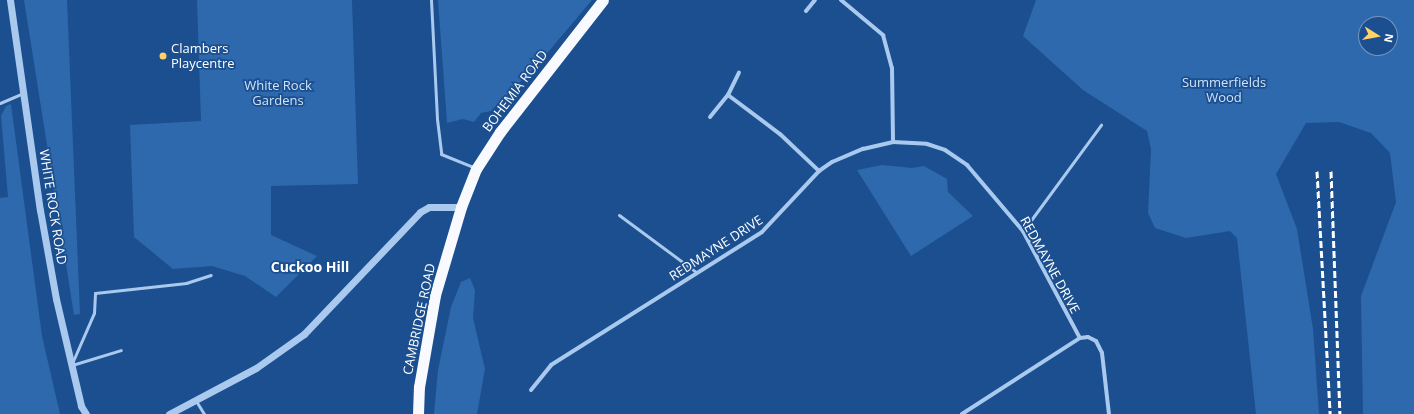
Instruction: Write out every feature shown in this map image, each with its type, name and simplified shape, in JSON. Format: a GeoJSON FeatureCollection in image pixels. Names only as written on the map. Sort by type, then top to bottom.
{"type":"FeatureCollection","features":[{"type":"Feature","properties":{"kind":"highway","name":"BOHEMIA ROAD"},"geometry":{"type":"LineString","coordinates":[[461,207],[476,168],[500,132],[604,0]]}},
{"type":"Feature","properties":{"kind":"highway","name":"CAMBRIDGE ROAD"},"geometry":{"type":"LineString","coordinates":[[418,414],[419,386],[435,295],[461,207]]}},
{"type":"Feature","properties":{"kind":"street","name":"WHITE ROCK ROAD"},"geometry":{"type":"LineString","coordinates":[[10,0],[40,210],[70,366],[81,406],[86,414]]}},
{"type":"Feature","properties":{"kind":"street"},"geometry":{"type":"LineString","coordinates":[[806,11],[815,0]]}},
{"type":"Feature","properties":{"kind":"street"},"geometry":{"type":"LineString","coordinates":[[841,0],[883,35],[892,68],[893,142]]}},
{"type":"Feature","properties":{"kind":"street"},"geometry":{"type":"LineString","coordinates":[[710,117],[728,95],[739,72]]}},
{"type":"Feature","properties":{"kind":"street"},"geometry":{"type":"LineString","coordinates":[[728,95],[780,134],[819,171]]}},
{"type":"Feature","properties":{"kind":"street","name":"REDMAYNE DRIVE"},"geometry":{"type":"LineString","coordinates":[[531,390],[551,365],[649,305],[696,272],[762,232],[819,171],[832,162],[863,149],[893,142],[927,144],[945,150],[967,164],[1023,231],[1080,338]]}},
{"type":"Feature","properties":{"kind":"street"},"geometry":{"type":"LineString","coordinates":[[169,414],[256,368],[304,334],[420,212],[429,207],[461,207]]}},
{"type":"Feature","properties":{"kind":"street"},"geometry":{"type":"LineString","coordinates":[[962,414],[1080,338],[1096,341],[1102,353],[1109,414]]}},
{"type":"Feature","properties":{"kind":"lane"},"geometry":{"type":"LineString","coordinates":[[432,0],[437,119],[441,154],[446,158],[476,168]]}},
{"type":"Feature","properties":{"kind":"lane"},"geometry":{"type":"LineString","coordinates":[[0,103],[23,93]]}},
{"type":"Feature","properties":{"kind":"lane"},"geometry":{"type":"LineString","coordinates":[[1023,231],[1101,125]]}},
{"type":"Feature","properties":{"kind":"lane"},"geometry":{"type":"LineString","coordinates":[[619,215],[696,272]]}},
{"type":"Feature","properties":{"kind":"lane"},"geometry":{"type":"LineString","coordinates":[[70,366],[94,313],[95,293],[186,283],[211,275]]}},
{"type":"Feature","properties":{"kind":"lane"},"geometry":{"type":"LineString","coordinates":[[70,366],[121,350]]}},
{"type":"Feature","properties":{"kind":"lane"},"geometry":{"type":"LineString","coordinates":[[196,401],[204,414]]}},
{"type":"Feature","properties":{"kind":"green space"},"geometry":{"type":"Polygon","coordinates":[[[24,0],[67,0],[80,314],[74,315],[24,0]]]}},
{"type":"Feature","properties":{"kind":"green space","name":"White Rock Gardens"},"geometry":{"type":"Polygon","coordinates":[[[197,0],[352,0],[358,184],[271,186],[271,235],[317,256],[276,297],[245,276],[212,266],[173,269],[134,237],[130,125],[201,121],[197,0]]]}},
{"type":"Feature","properties":{"kind":"green space"},"geometry":{"type":"Polygon","coordinates":[[[438,0],[592,0],[538,64],[491,111],[481,113],[474,122],[463,119],[447,123],[438,0]]]}},
{"type":"Feature","properties":{"kind":"green space","name":"Summerfields Wood"},"geometry":{"type":"Polygon","coordinates":[[[1036,0],[1414,0],[1414,414],[1363,414],[1361,296],[1396,202],[1390,153],[1371,133],[1339,122],[1306,123],[1276,174],[1297,229],[1313,329],[1319,414],[1256,414],[1237,238],[1230,231],[1186,238],[1155,228],[1148,213],[1151,149],[1147,131],[1083,90],[1023,36],[1036,0]]]}},
{"type":"Feature","properties":{"kind":"green space"},"geometry":{"type":"Polygon","coordinates":[[[11,104],[42,336],[60,414],[0,414],[0,198],[8,197],[1,116],[6,106],[11,104]]]}},
{"type":"Feature","properties":{"kind":"green space"},"geometry":{"type":"Polygon","coordinates":[[[882,165],[912,168],[924,166],[947,179],[948,192],[973,216],[911,256],[857,170],[882,165]]]}},
{"type":"Feature","properties":{"kind":"green space"},"geometry":{"type":"Polygon","coordinates":[[[470,278],[475,290],[473,318],[485,369],[477,414],[434,414],[438,370],[451,307],[461,282],[470,278]]]}},
{"type":"Feature","properties":{"kind":"railway"},"geometry":{"type":"LineString","coordinates":[[1317,171],[1330,414]]}},
{"type":"Feature","properties":{"kind":"railway"},"geometry":{"type":"LineString","coordinates":[[1331,171],[1340,414]]}},
{"type":"Feature","properties":{"kind":"place","name":"Clambers Playcentre"},"geometry":{"type":"Point","coordinates":[163,56]}},
{"type":"Feature","properties":{"kind":"district","name":"Cuckoo Hill"},"geometry":{"type":"Point","coordinates":[310,267]}}]}
